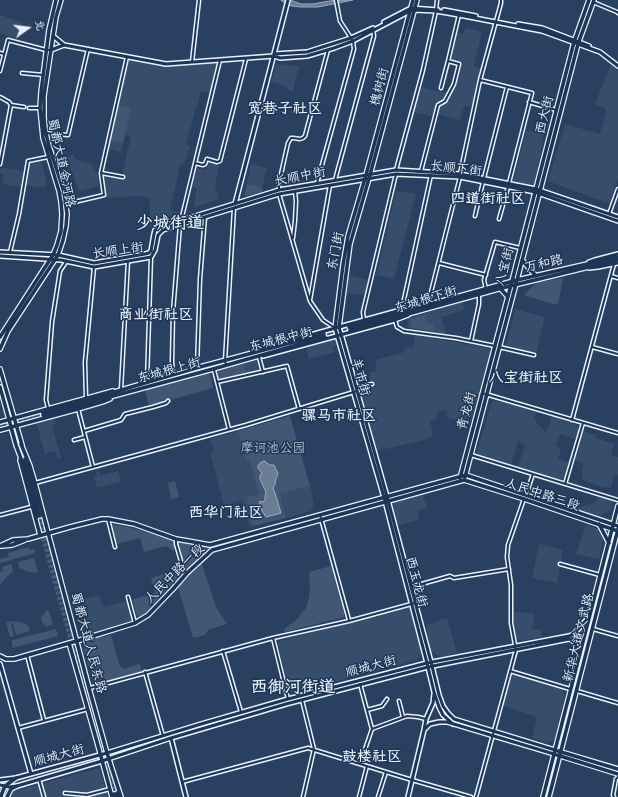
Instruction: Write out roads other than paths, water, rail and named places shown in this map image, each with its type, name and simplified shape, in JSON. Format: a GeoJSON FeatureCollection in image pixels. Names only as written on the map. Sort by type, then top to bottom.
{"type":"FeatureCollection","features":[{"type":"Feature","properties":{"kind":"main road"},"geometry":{"type":"LineString","coordinates":[[56,0],[51,20],[49,50],[64,45]]}},
{"type":"Feature","properties":{"kind":"main road"},"geometry":{"type":"LineString","coordinates":[[51,35],[61,0]]}},
{"type":"Feature","properties":{"kind":"main road"},"geometry":{"type":"LineString","coordinates":[[235,206],[288,0]]}},
{"type":"Feature","properties":{"kind":"main road","name":"槐树街"},"geometry":{"type":"LineString","coordinates":[[367,177],[412,9],[413,0]]}},
{"type":"Feature","properties":{"kind":"main road","name":"槐树街"},"geometry":{"type":"LineString","coordinates":[[412,9],[417,0]]}},
{"type":"Feature","properties":{"kind":"main road"},"geometry":{"type":"LineString","coordinates":[[576,42],[587,0]]}},
{"type":"Feature","properties":{"kind":"main road"},"geometry":{"type":"LineString","coordinates":[[576,42],[593,1]]}},
{"type":"Feature","properties":{"kind":"main road"},"geometry":{"type":"LineString","coordinates":[[51,35],[64,45],[166,64],[307,52],[352,40],[412,9],[436,10],[458,12],[542,31],[576,42],[600,52],[618,64]]}},
{"type":"Feature","properties":{"kind":"main road"},"geometry":{"type":"LineString","coordinates":[[274,55],[280,58],[307,56],[328,50],[373,30],[412,9]]}},
{"type":"Feature","properties":{"kind":"main road"},"geometry":{"type":"LineString","coordinates":[[436,10],[496,21]]}},
{"type":"Feature","properties":{"kind":"main road","name":"西大街"},"geometry":{"type":"LineString","coordinates":[[538,191],[556,110],[576,42]]}},
{"type":"Feature","properties":{"kind":"main road","name":"西大街"},"geometry":{"type":"LineString","coordinates":[[538,191],[576,42]]}},
{"type":"Feature","properties":{"kind":"main road","name":"蜀都大道金河路"},"geometry":{"type":"LineString","coordinates":[[0,337],[53,255],[61,231],[62,206],[43,138],[40,108],[43,75],[49,50]]}},
{"type":"Feature","properties":{"kind":"main road","name":"蜀都大道金河路"},"geometry":{"type":"LineString","coordinates":[[0,349],[8,331],[56,260],[66,226],[67,214],[64,192],[46,133],[44,117],[49,50]]}},
{"type":"Feature","properties":{"kind":"main road","name":"长顺下街"},"geometry":{"type":"LineString","coordinates":[[367,177],[396,172],[421,171],[460,176],[538,191]]}},
{"type":"Feature","properties":{"kind":"main road","name":"长顺下街"},"geometry":{"type":"LineString","coordinates":[[396,172],[431,176],[460,176]]}},
{"type":"Feature","properties":{"kind":"main road","name":"长顺中街"},"geometry":{"type":"LineString","coordinates":[[235,206],[279,192],[317,183],[367,177]]}},
{"type":"Feature","properties":{"kind":"main road","name":"长顺中街"},"geometry":{"type":"LineString","coordinates":[[279,192],[295,191],[367,177]]}},
{"type":"Feature","properties":{"kind":"main road","name":"东门街"},"geometry":{"type":"LineString","coordinates":[[337,327],[350,244],[367,177]]}},
{"type":"Feature","properties":{"kind":"main road"},"geometry":{"type":"LineString","coordinates":[[538,191],[618,217]]}},
{"type":"Feature","properties":{"kind":"main road"},"geometry":{"type":"LineString","coordinates":[[538,191],[618,221]]}},
{"type":"Feature","properties":{"kind":"main road","name":"八宝街"},"geometry":{"type":"LineString","coordinates":[[497,346],[520,248],[538,191]]}},
{"type":"Feature","properties":{"kind":"main road","name":"八宝街"},"geometry":{"type":"LineString","coordinates":[[497,346],[517,282],[538,191]]}},
{"type":"Feature","properties":{"kind":"main road","name":"长顺上街"},"geometry":{"type":"LineString","coordinates":[[0,256],[66,260],[94,266],[151,257],[154,253],[157,238],[163,230],[235,206]]}},
{"type":"Feature","properties":{"kind":"main road","name":"长顺上街"},"geometry":{"type":"LineString","coordinates":[[0,252],[58,255],[94,263],[148,254],[151,251],[155,230],[235,206]]}},
{"type":"Feature","properties":{"kind":"main road","name":"万和路"},"geometry":{"type":"LineString","coordinates":[[517,282],[581,267],[618,256]]}},
{"type":"Feature","properties":{"kind":"main road"},"geometry":{"type":"LineString","coordinates":[[522,260],[536,276]]}},
{"type":"Feature","properties":{"kind":"main road","name":"万和路"},"geometry":{"type":"LineString","coordinates":[[512,284],[536,276],[581,267],[617,262]]}},
{"type":"Feature","properties":{"kind":"main road","name":"东城根下街"},"geometry":{"type":"LineString","coordinates":[[337,327],[404,309],[414,310],[479,294],[512,284]]}},
{"type":"Feature","properties":{"kind":"main road","name":"东城根下街"},"geometry":{"type":"LineString","coordinates":[[340,336],[403,318],[414,310],[428,304],[512,284]]}},
{"type":"Feature","properties":{"kind":"main road"},"geometry":{"type":"LineString","coordinates":[[500,288],[508,297]]}},
{"type":"Feature","properties":{"kind":"main road"},"geometry":{"type":"LineString","coordinates":[[350,328],[414,310]]}},
{"type":"Feature","properties":{"kind":"main road","name":"羊市街"},"geometry":{"type":"LineString","coordinates":[[337,327],[386,499]]}},
{"type":"Feature","properties":{"kind":"main road","name":"东城根中街"},"geometry":{"type":"LineString","coordinates":[[226,365],[256,355],[268,346],[337,327]]}},
{"type":"Feature","properties":{"kind":"main road"},"geometry":{"type":"LineString","coordinates":[[256,355],[325,335]]}},
{"type":"Feature","properties":{"kind":"main road","name":"东城根中街"},"geometry":{"type":"LineString","coordinates":[[225,361],[340,336]]}},
{"type":"Feature","properties":{"kind":"main road","name":"青龙街"},"geometry":{"type":"LineString","coordinates":[[464,480],[497,346]]}},
{"type":"Feature","properties":{"kind":"main road","name":"东城根上街"},"geometry":{"type":"LineString","coordinates":[[225,361],[147,382],[43,414],[226,365]]}},
{"type":"Feature","properties":{"kind":"main road"},"geometry":{"type":"LineString","coordinates":[[0,369],[39,517]]}},
{"type":"Feature","properties":{"kind":"main road"},"geometry":{"type":"LineString","coordinates":[[0,387],[31,506],[39,517]]}},
{"type":"Feature","properties":{"kind":"main road","name":"东城根上街"},"geometry":{"type":"LineString","coordinates":[[0,422],[112,391],[121,390]]}},
{"type":"Feature","properties":{"kind":"main road","name":"青龙街"},"geometry":{"type":"LineString","coordinates":[[460,479],[485,394]]}},
{"type":"Feature","properties":{"kind":"main road","name":"东城根上街"},"geometry":{"type":"LineString","coordinates":[[0,430],[78,409],[118,395]]}},
{"type":"Feature","properties":{"kind":"main road"},"geometry":{"type":"LineString","coordinates":[[21,444],[35,483],[40,535]]}},
{"type":"Feature","properties":{"kind":"main road"},"geometry":{"type":"LineString","coordinates":[[16,445],[39,517]]}},
{"type":"Feature","properties":{"kind":"main road","name":"人民中路三段"},"geometry":{"type":"LineString","coordinates":[[460,479],[466,475],[599,524],[613,527]]}},
{"type":"Feature","properties":{"kind":"main road"},"geometry":{"type":"LineString","coordinates":[[460,479],[464,480]]}},
{"type":"Feature","properties":{"kind":"main road","name":"人民中路一段"},"geometry":{"type":"LineString","coordinates":[[0,546],[12,545],[40,535],[102,519],[134,524],[176,539],[210,545],[321,517],[460,479]]}},
{"type":"Feature","properties":{"kind":"main road","name":"人民中路三段"},"geometry":{"type":"LineString","coordinates":[[464,480],[525,497],[618,529]]}},
{"type":"Feature","properties":{"kind":"main road","name":"西玉龙街"},"geometry":{"type":"LineString","coordinates":[[386,499],[411,587],[414,603]]}},
{"type":"Feature","properties":{"kind":"main road","name":"西玉龙街"},"geometry":{"type":"LineString","coordinates":[[386,499],[430,664]]}},
{"type":"Feature","properties":{"kind":"main road","name":"新华大道文武路"},"geometry":{"type":"LineString","coordinates":[[543,797],[618,506]]}},
{"type":"Feature","properties":{"kind":"main road","name":"蜀都大道人民东路"},"geometry":{"type":"LineString","coordinates":[[39,517],[48,533],[109,759],[115,794]]}},
{"type":"Feature","properties":{"kind":"main road","name":"人民中路一段"},"geometry":{"type":"LineString","coordinates":[[0,656],[6,659],[14,659],[135,623],[148,615],[186,573],[212,550],[321,517]]}},
{"type":"Feature","properties":{"kind":"main road"},"geometry":{"type":"LineString","coordinates":[[599,524],[609,542]]}},
{"type":"Feature","properties":{"kind":"main road","name":"新华大道文武路"},"geometry":{"type":"LineString","coordinates":[[549,797],[618,529]]}},
{"type":"Feature","properties":{"kind":"main road"},"geometry":{"type":"LineString","coordinates":[[210,545],[212,550]]}},
{"type":"Feature","properties":{"kind":"main road","name":"顺城大街"},"geometry":{"type":"LineString","coordinates":[[515,648],[572,635],[590,617]]}},
{"type":"Feature","properties":{"kind":"main road","name":"顺城大街"},"geometry":{"type":"LineString","coordinates":[[0,780],[16,778],[101,755],[288,699],[430,664],[570,639],[575,644],[580,655]]}},
{"type":"Feature","properties":{"kind":"main road","name":"蜀都大道人民东路"},"geometry":{"type":"LineString","coordinates":[[69,643],[102,761],[115,794]]}},
{"type":"Feature","properties":{"kind":"main road"},"geometry":{"type":"LineString","coordinates":[[0,664],[31,774]]}},
{"type":"Feature","properties":{"kind":"main road"},"geometry":{"type":"LineString","coordinates":[[430,664],[434,692],[439,707],[447,719],[453,724]]}},
{"type":"Feature","properties":{"kind":"main road"},"geometry":{"type":"LineString","coordinates":[[430,664],[443,706],[454,719],[555,752],[618,775]]}},
{"type":"Feature","properties":{"kind":"main road","name":"顺城大街"},"geometry":{"type":"LineString","coordinates":[[0,785],[17,786],[109,759],[171,738],[430,664]]}},
{"type":"Feature","properties":{"kind":"main road"},"geometry":{"type":"LineString","coordinates":[[408,797],[426,719],[433,703],[434,692]]}},
{"type":"Feature","properties":{"kind":"main road"},"geometry":{"type":"LineString","coordinates":[[424,730],[430,724],[447,722],[555,752]]}},
{"type":"Feature","properties":{"kind":"main road"},"geometry":{"type":"LineString","coordinates":[[171,738],[186,797]]}},
{"type":"Feature","properties":{"kind":"main road"},"geometry":{"type":"LineString","coordinates":[[560,754],[618,769]]}},
{"type":"Feature","properties":{"kind":"main road"},"geometry":{"type":"LineString","coordinates":[[1,797],[5,786],[16,778]]}},
{"type":"Feature","properties":{"kind":"main road"},"geometry":{"type":"LineString","coordinates":[[7,797],[11,789],[17,786]]}},
{"type":"Feature","properties":{"kind":"street"},"geometry":{"type":"LineString","coordinates":[[192,62],[199,0]]}},
{"type":"Feature","properties":{"kind":"street"},"geometry":{"type":"LineString","coordinates":[[317,183],[354,52],[352,40],[340,21],[336,0]]}},
{"type":"Feature","properties":{"kind":"street"},"geometry":{"type":"LineString","coordinates":[[364,320],[363,312],[396,172],[423,70],[437,0]]}},
{"type":"Feature","properties":{"kind":"street"},"geometry":{"type":"LineString","coordinates":[[428,304],[460,176],[480,80],[501,0]]}},
{"type":"Feature","properties":{"kind":"street"},"geometry":{"type":"LineString","coordinates":[[593,1],[618,13]]}},
{"type":"Feature","properties":{"kind":"street"},"geometry":{"type":"LineString","coordinates":[[441,88],[459,15]]}},
{"type":"Feature","properties":{"kind":"street"},"geometry":{"type":"LineString","coordinates":[[335,181],[374,36],[373,30]]}},
{"type":"Feature","properties":{"kind":"street"},"geometry":{"type":"LineString","coordinates":[[0,71],[8,40],[49,50]]}},
{"type":"Feature","properties":{"kind":"street"},"geometry":{"type":"LineString","coordinates":[[46,133],[68,135],[88,50]]}},
{"type":"Feature","properties":{"kind":"street"},"geometry":{"type":"LineString","coordinates":[[328,50],[305,136],[300,139],[293,138],[289,140],[279,183],[279,192],[310,301],[323,320],[337,327]]}},
{"type":"Feature","properties":{"kind":"street"},"geometry":{"type":"LineString","coordinates":[[0,53],[4,54]]}},
{"type":"Feature","properties":{"kind":"street"},"geometry":{"type":"LineString","coordinates":[[66,204],[104,196],[101,173],[126,57]]}},
{"type":"Feature","properties":{"kind":"street"},"geometry":{"type":"LineString","coordinates":[[195,163],[203,165],[205,164],[206,159],[217,162],[220,161],[246,58]]}},
{"type":"Feature","properties":{"kind":"street"},"geometry":{"type":"LineString","coordinates":[[181,221],[220,59]]}},
{"type":"Feature","properties":{"kind":"street"},"geometry":{"type":"LineString","coordinates":[[421,171],[438,105],[445,101],[454,84],[459,64],[448,61]]}},
{"type":"Feature","properties":{"kind":"street"},"geometry":{"type":"LineString","coordinates":[[22,73],[43,75]]}},
{"type":"Feature","properties":{"kind":"street"},"geometry":{"type":"LineString","coordinates":[[480,80],[532,93],[499,219]]}},
{"type":"Feature","properties":{"kind":"street"},"geometry":{"type":"LineString","coordinates":[[475,216],[507,87]]}},
{"type":"Feature","properties":{"kind":"street"},"geometry":{"type":"LineString","coordinates":[[0,97],[11,105],[24,108]]}},
{"type":"Feature","properties":{"kind":"street"},"geometry":{"type":"LineString","coordinates":[[529,102],[556,110]]}},
{"type":"Feature","properties":{"kind":"street"},"geometry":{"type":"LineString","coordinates":[[0,164],[11,105]]}},
{"type":"Feature","properties":{"kind":"street"},"geometry":{"type":"LineString","coordinates":[[29,108],[40,108]]}},
{"type":"Feature","properties":{"kind":"street"},"geometry":{"type":"LineString","coordinates":[[10,252],[19,214],[28,161],[48,157]]}},
{"type":"Feature","properties":{"kind":"street"},"geometry":{"type":"LineString","coordinates":[[101,173],[123,177]]}},
{"type":"Feature","properties":{"kind":"street"},"geometry":{"type":"LineString","coordinates":[[404,309],[403,304],[431,176]]}},
{"type":"Feature","properties":{"kind":"street"},"geometry":{"type":"LineString","coordinates":[[310,301],[330,185]]}},
{"type":"Feature","properties":{"kind":"street"},"geometry":{"type":"LineString","coordinates":[[609,214],[618,189]]}},
{"type":"Feature","properties":{"kind":"street"},"geometry":{"type":"LineString","coordinates":[[292,240],[295,221],[295,191]]}},
{"type":"Feature","properties":{"kind":"street"},"geometry":{"type":"LineString","coordinates":[[226,365],[225,361],[235,206]]}},
{"type":"Feature","properties":{"kind":"street"},"geometry":{"type":"LineString","coordinates":[[196,368],[200,279],[205,217]]}},
{"type":"Feature","properties":{"kind":"street"},"geometry":{"type":"LineString","coordinates":[[173,375],[173,312],[180,225]]}},
{"type":"Feature","properties":{"kind":"street"},"geometry":{"type":"LineString","coordinates":[[486,289],[484,280],[495,242],[520,248]]}},
{"type":"Feature","properties":{"kind":"street"},"geometry":{"type":"LineString","coordinates":[[147,382],[151,257]]}},
{"type":"Feature","properties":{"kind":"street"},"geometry":{"type":"LineString","coordinates":[[48,408],[46,400],[52,322],[60,271],[66,260]]}},
{"type":"Feature","properties":{"kind":"street"},"geometry":{"type":"LineString","coordinates":[[121,390],[128,261]]}},
{"type":"Feature","properties":{"kind":"street"},"geometry":{"type":"LineString","coordinates":[[572,420],[611,276],[617,262]]}},
{"type":"Feature","properties":{"kind":"street"},"geometry":{"type":"LineString","coordinates":[[438,263],[486,275]]}},
{"type":"Feature","properties":{"kind":"street"},"geometry":{"type":"LineString","coordinates":[[86,398],[85,362],[94,266]]}},
{"type":"Feature","properties":{"kind":"street"},"geometry":{"type":"LineString","coordinates":[[611,276],[618,278]]}},
{"type":"Feature","properties":{"kind":"street"},"geometry":{"type":"LineString","coordinates":[[471,341],[479,304],[479,294]]}},
{"type":"Feature","properties":{"kind":"street"},"geometry":{"type":"LineString","coordinates":[[395,320],[397,327],[401,330],[471,341],[534,355]]}},
{"type":"Feature","properties":{"kind":"street"},"geometry":{"type":"LineString","coordinates":[[592,347],[618,354]]}},
{"type":"Feature","properties":{"kind":"street"},"geometry":{"type":"LineString","coordinates":[[256,355],[263,372]]}},
{"type":"Feature","properties":{"kind":"street"},"geometry":{"type":"LineString","coordinates":[[217,382],[287,366],[299,409]]}},
{"type":"Feature","properties":{"kind":"street"},"geometry":{"type":"LineString","coordinates":[[213,369],[229,429]]}},
{"type":"Feature","properties":{"kind":"street"},"geometry":{"type":"LineString","coordinates":[[35,483],[299,409],[372,384]]}},
{"type":"Feature","properties":{"kind":"street"},"geometry":{"type":"LineString","coordinates":[[485,394],[618,433]]}},
{"type":"Feature","properties":{"kind":"street"},"geometry":{"type":"LineString","coordinates":[[84,431],[121,420],[124,414],[153,407],[168,401]]}},
{"type":"Feature","properties":{"kind":"street"},"geometry":{"type":"LineString","coordinates":[[78,409],[93,467]]}},
{"type":"Feature","properties":{"kind":"street"},"geometry":{"type":"LineString","coordinates":[[565,484],[583,423]]}},
{"type":"Feature","properties":{"kind":"street"},"geometry":{"type":"LineString","coordinates":[[74,440],[85,437]]}},
{"type":"Feature","properties":{"kind":"street"},"geometry":{"type":"LineString","coordinates":[[471,455],[618,500]]}},
{"type":"Feature","properties":{"kind":"street"},"geometry":{"type":"LineString","coordinates":[[476,797],[515,648],[511,617],[511,585],[507,557],[508,545],[533,474]]}},
{"type":"Feature","properties":{"kind":"street"},"geometry":{"type":"LineString","coordinates":[[0,515],[31,506]]}},
{"type":"Feature","properties":{"kind":"street"},"geometry":{"type":"LineString","coordinates":[[321,517],[349,620]]}},
{"type":"Feature","properties":{"kind":"street"},"geometry":{"type":"LineString","coordinates":[[108,519],[115,547]]}},
{"type":"Feature","properties":{"kind":"street"},"geometry":{"type":"LineString","coordinates":[[176,539],[179,556],[186,573]]}},
{"type":"Feature","properties":{"kind":"street"},"geometry":{"type":"LineString","coordinates":[[560,564],[600,575]]}},
{"type":"Feature","properties":{"kind":"street"},"geometry":{"type":"LineString","coordinates":[[411,587],[450,576],[454,578],[509,569]]}},
{"type":"Feature","properties":{"kind":"street"},"geometry":{"type":"LineString","coordinates":[[128,597],[135,623]]}},
{"type":"Feature","properties":{"kind":"street"},"geometry":{"type":"LineString","coordinates":[[89,688],[223,651],[414,603]]}},
{"type":"Feature","properties":{"kind":"street"},"geometry":{"type":"LineString","coordinates":[[592,629],[618,636]]}},
{"type":"Feature","properties":{"kind":"street"},"geometry":{"type":"LineString","coordinates":[[273,638],[288,699]]}},
{"type":"Feature","properties":{"kind":"street"},"geometry":{"type":"LineString","coordinates":[[223,651],[241,713]]}},
{"type":"Feature","properties":{"kind":"street"},"geometry":{"type":"LineString","coordinates":[[27,655],[44,720]]}},
{"type":"Feature","properties":{"kind":"street"},"geometry":{"type":"LineString","coordinates":[[510,671],[571,689]]}},
{"type":"Feature","properties":{"kind":"street"},"geometry":{"type":"LineString","coordinates":[[145,672],[163,736]]}},
{"type":"Feature","properties":{"kind":"street"},"geometry":{"type":"LineString","coordinates":[[360,684],[372,729],[360,764]]}},
{"type":"Feature","properties":{"kind":"street"},"geometry":{"type":"LineString","coordinates":[[576,691],[618,703]]}},
{"type":"Feature","properties":{"kind":"street"},"geometry":{"type":"LineString","coordinates":[[367,710],[382,706],[387,699]]}},
{"type":"Feature","properties":{"kind":"street"},"geometry":{"type":"LineString","coordinates":[[302,700],[314,749],[303,797]]}},
{"type":"Feature","properties":{"kind":"street"},"geometry":{"type":"LineString","coordinates":[[399,701],[403,718]]}},
{"type":"Feature","properties":{"kind":"street"},"geometry":{"type":"LineString","coordinates":[[18,728],[88,709]]}},
{"type":"Feature","properties":{"kind":"street"},"geometry":{"type":"LineString","coordinates":[[372,729],[403,718],[414,716],[426,719]]}},
{"type":"Feature","properties":{"kind":"street"},"geometry":{"type":"LineString","coordinates":[[182,782],[308,748],[471,797]]}},
{"type":"Feature","properties":{"kind":"street"},"geometry":{"type":"LineString","coordinates":[[359,797],[367,766]]}},
{"type":"Feature","properties":{"kind":"street"},"geometry":{"type":"LineString","coordinates":[[378,797],[386,772]]}},
{"type":"Feature","properties":{"kind":"street"},"geometry":{"type":"LineString","coordinates":[[614,797],[613,795],[618,775]]}},
{"type":"Feature","properties":{"kind":"street"},"geometry":{"type":"LineString","coordinates":[[39,779],[44,797]]}},
{"type":"Feature","properties":{"kind":"street"},"geometry":{"type":"LineString","coordinates":[[65,793],[87,796],[115,794]]}},
{"type":"Feature","properties":{"kind":"tunnel"},"geometry":{"type":"LineString","coordinates":[[324,334],[349,327]]}},
{"type":"Feature","properties":{"kind":"tunnel"},"geometry":{"type":"LineString","coordinates":[[325,337],[350,330]]}},
{"type":"Feature","properties":{"kind":"tunnel"},"geometry":{"type":"LineString","coordinates":[[0,424],[43,413]]}},
{"type":"Feature","properties":{"kind":"tunnel"},"geometry":{"type":"LineString","coordinates":[[0,427],[43,415]]}},
{"type":"Feature","properties":{"kind":"tunnel"},"geometry":{"type":"LineString","coordinates":[[40,516],[87,686]]}},
{"type":"Feature","properties":{"kind":"tunnel"},"geometry":{"type":"LineString","coordinates":[[37,517],[114,794]]}},
{"type":"Feature","properties":{"kind":"tunnel"},"geometry":{"type":"LineString","coordinates":[[107,759],[117,793]]}},
{"type":"Feature","properties":{"kind":"district","name":"宽巷子社区"},"geometry":{"type":"Point","coordinates":[285,109]}},
{"type":"Feature","properties":{"kind":"district","name":"四道街社区"},"geometry":{"type":"Point","coordinates":[488,199]}},
{"type":"Feature","properties":{"kind":"district","name":"少城街道"},"geometry":{"type":"Point","coordinates":[170,224]}},
{"type":"Feature","properties":{"kind":"district","name":"商业街社区"},"geometry":{"type":"Point","coordinates":[156,315]}},
{"type":"Feature","properties":{"kind":"district","name":"八宝街社区"},"geometry":{"type":"Point","coordinates":[526,378]}},
{"type":"Feature","properties":{"kind":"district","name":"骡马市社区"},"geometry":{"type":"Point","coordinates":[339,416]}},
{"type":"Feature","properties":{"kind":"district","name":"西华门社区"},"geometry":{"type":"Point","coordinates":[226,513]}},
{"type":"Feature","properties":{"kind":"district","name":"西御河街道"},"geometry":{"type":"Point","coordinates":[293,688]}},
{"type":"Feature","properties":{"kind":"district","name":"鼓楼社区"},"geometry":{"type":"Point","coordinates":[372,757]}},
{"type":"Feature","properties":{"kind":"park label","name":"摩诃池公园"},"geometry":{"type":"Point","coordinates":[273,449]}}]}
